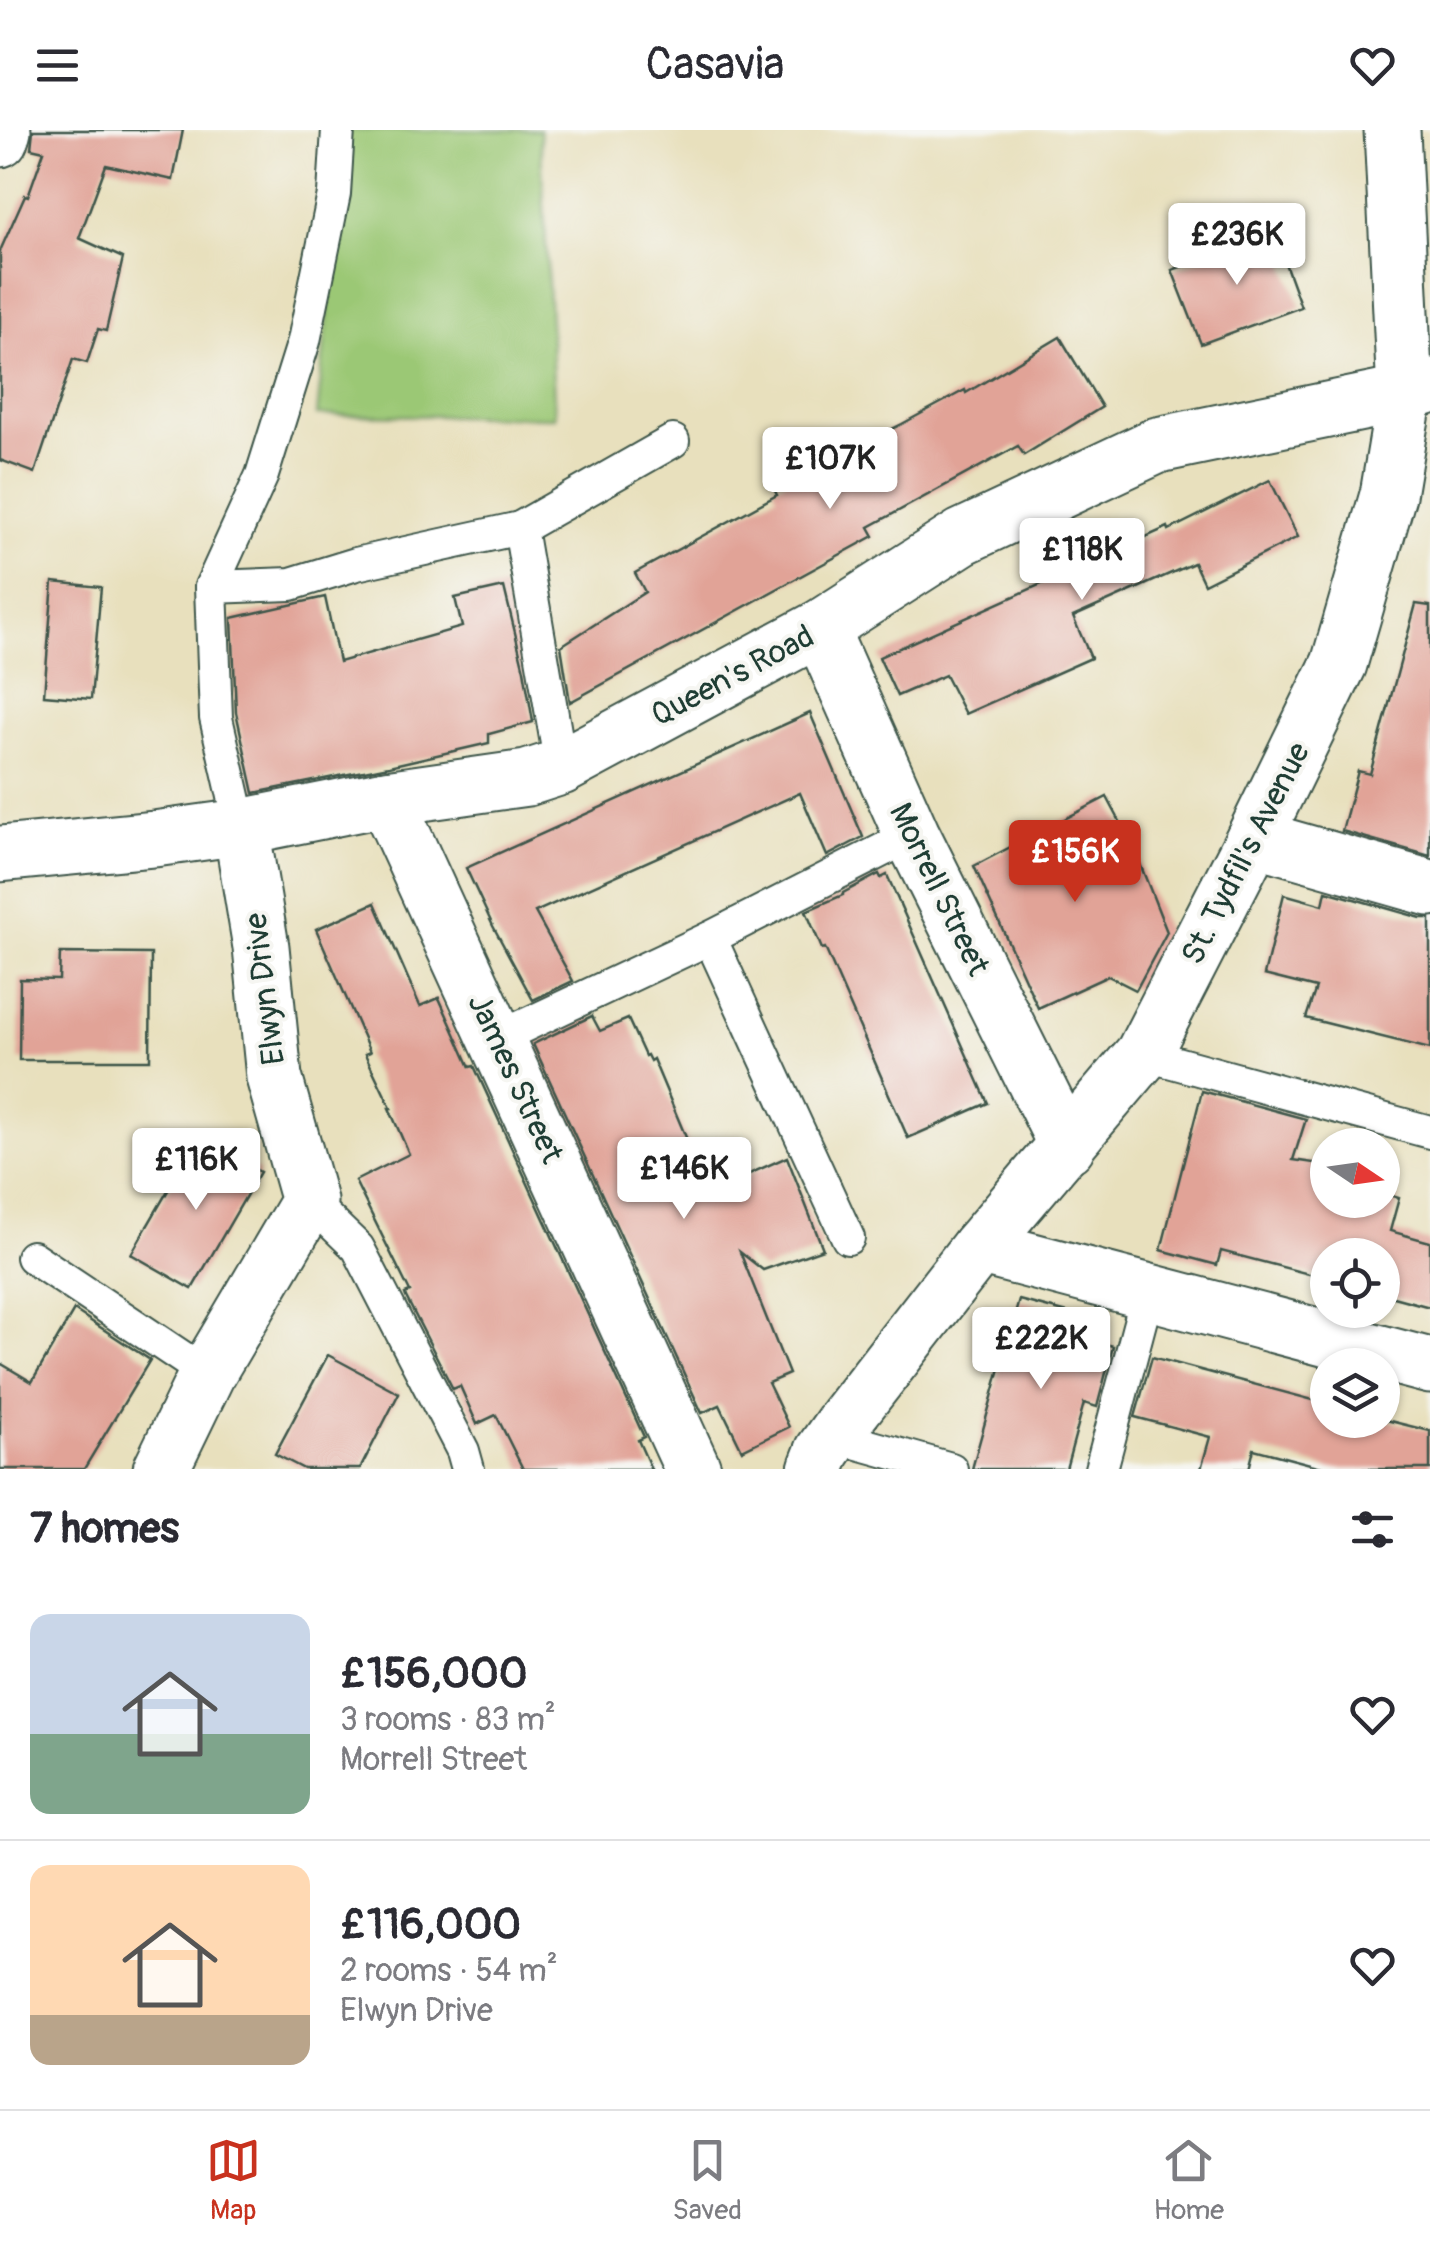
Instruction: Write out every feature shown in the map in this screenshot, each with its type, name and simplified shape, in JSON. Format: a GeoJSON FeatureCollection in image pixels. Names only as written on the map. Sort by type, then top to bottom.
{"type":"FeatureCollection","features":[{"type":"Feature","properties":{"kind":"street"},"geometry":{"type":"LineString","coordinates":[[0,139],[3,130]]}},
{"type":"Feature","properties":{"kind":"street","name":"St. Tydfil's Avenue"},"geometry":{"type":"LineString","coordinates":[[825,1452],[979,1248],[1143,1054],[1339,664],[1418,390],[1392,130]]}},
{"type":"Feature","properties":{"kind":"street","name":"Queen's Road"},"geometry":{"type":"LineString","coordinates":[[0,854],[241,827],[386,798],[528,778],[561,767],[820,628],[962,537],[1158,445],[1418,390]]}},
{"type":"Feature","properties":{"kind":"street","name":"Morrell Street"},"geometry":{"type":"LineString","coordinates":[[820,628],[912,835],[1067,1146]]}},
{"type":"Feature","properties":{"kind":"street","name":"James Street"},"geometry":{"type":"LineString","coordinates":[[386,798],[693,1469]]}},
{"type":"Feature","properties":{"kind":"street","name":"Elwyn Drive"},"geometry":{"type":"LineString","coordinates":[[241,827],[262,946],[274,1077],[309,1201]]}},
{"type":"Feature","properties":{"kind":"street"},"geometry":{"type":"LineString","coordinates":[[1254,838],[1430,888]]}},
{"type":"Feature","properties":{"kind":"street"},"geometry":{"type":"LineString","coordinates":[[161,1469],[207,1374],[309,1201]]}},
{"type":"Feature","properties":{"kind":"street"},"geometry":{"type":"LineString","coordinates":[[979,1248],[1430,1366]]}},
{"type":"Feature","properties":{"kind":"lane"},"geometry":{"type":"LineString","coordinates":[[241,827],[216,718],[211,586],[262,475],[304,341],[334,194],[338,130]]}},
{"type":"Feature","properties":{"kind":"lane"},"geometry":{"type":"LineString","coordinates":[[211,586],[290,584],[356,564],[520,528],[673,440]]}},
{"type":"Feature","properties":{"kind":"lane"},"geometry":{"type":"LineString","coordinates":[[520,528],[561,767]]}},
{"type":"Feature","properties":{"kind":"lane"},"geometry":{"type":"LineString","coordinates":[[498,1038],[710,938],[912,835]]}},
{"type":"Feature","properties":{"kind":"lane"},"geometry":{"type":"LineString","coordinates":[[710,938],[848,1238]]}},
{"type":"Feature","properties":{"kind":"lane"},"geometry":{"type":"LineString","coordinates":[[1143,1054],[1430,1132]]}},
{"type":"Feature","properties":{"kind":"lane"},"geometry":{"type":"LineString","coordinates":[[309,1201],[358,1248],[463,1452],[468,1469]]}},
{"type":"Feature","properties":{"kind":"lane"},"geometry":{"type":"LineString","coordinates":[[32,1257],[207,1374]]}},
{"type":"Feature","properties":{"kind":"lane"},"geometry":{"type":"LineString","coordinates":[[1101,1469],[1148,1292]]}},
{"type":"Feature","properties":{"kind":"lane"},"geometry":{"type":"LineString","coordinates":[[825,1452],[951,1469]]}},
{"type":"Feature","properties":{"kind":"green space"},"geometry":{"type":"Polygon","coordinates":[[[347,130],[540,130],[555,417],[317,415],[347,130]]]}},
{"type":"Feature","properties":{"kind":"building"},"geometry":{"type":"Polygon","coordinates":[[[33,130],[183,130],[173,180],[106,165],[79,238],[123,258],[106,331],[98,329],[87,363],[73,359],[35,473],[0,460],[0,251],[25,195],[28,196],[44,151],[31,148],[33,130]]]}},
{"type":"Feature","properties":{"kind":"building"},"geometry":{"type":"Polygon","coordinates":[[[1274,233],[1301,307],[1201,344],[1172,270],[1274,233]]]}},
{"type":"Feature","properties":{"kind":"building"},"geometry":{"type":"Polygon","coordinates":[[[1060,337],[1102,407],[1024,455],[1018,446],[869,527],[874,536],[570,702],[561,646],[645,592],[635,573],[777,495],[773,487],[965,390],[966,393],[1060,337]]]}},
{"type":"Feature","properties":{"kind":"building"},"geometry":{"type":"Polygon","coordinates":[[[1270,480],[1298,537],[1204,584],[1194,563],[1073,617],[1091,658],[965,714],[945,675],[897,696],[879,657],[1168,527],[1169,530],[1270,480]]]}},
{"type":"Feature","properties":{"kind":"building"},"geometry":{"type":"Polygon","coordinates":[[[53,582],[101,587],[91,699],[44,695],[53,582]]]}},
{"type":"Feature","properties":{"kind":"building"},"geometry":{"type":"Polygon","coordinates":[[[504,587],[533,722],[489,734],[489,743],[254,793],[236,712],[232,618],[325,597],[339,662],[462,627],[455,598],[504,587]]]}},
{"type":"Feature","properties":{"kind":"building"},"geometry":{"type":"Polygon","coordinates":[[[1416,604],[1430,606],[1430,856],[1342,831],[1358,771],[1370,774],[1416,604]]]}},
{"type":"Feature","properties":{"kind":"building"},"geometry":{"type":"Polygon","coordinates":[[[810,713],[863,837],[827,856],[800,793],[535,912],[573,981],[533,1000],[466,868],[810,713]]]}},
{"type":"Feature","properties":{"kind":"building"},"geometry":{"type":"Polygon","coordinates":[[[1107,797],[1133,846],[1167,932],[1136,990],[1108,976],[1038,1008],[974,866],[1107,797]]]}},
{"type":"Feature","properties":{"kind":"building"},"geometry":{"type":"Polygon","coordinates":[[[879,874],[881,878],[887,875],[988,1103],[908,1138],[806,911],[879,874]]]}},
{"type":"Feature","properties":{"kind":"building"},"geometry":{"type":"Polygon","coordinates":[[[1326,891],[1430,918],[1430,1049],[1306,1018],[1316,988],[1264,975],[1284,894],[1323,905],[1326,891]]]}},
{"type":"Feature","properties":{"kind":"building"},"geometry":{"type":"Polygon","coordinates":[[[375,903],[420,1006],[439,998],[470,1067],[474,1066],[644,1437],[638,1440],[651,1469],[523,1469],[496,1415],[477,1424],[460,1386],[453,1389],[406,1297],[410,1292],[355,1181],[409,1154],[316,929],[375,903]]]}},
{"type":"Feature","properties":{"kind":"building"},"geometry":{"type":"Polygon","coordinates":[[[60,953],[151,954],[150,1060],[19,1060],[20,979],[59,980],[60,953]]]}},
{"type":"Feature","properties":{"kind":"building"},"geometry":{"type":"Polygon","coordinates":[[[592,1016],[600,1031],[628,1019],[645,1056],[653,1059],[709,1192],[787,1157],[823,1249],[763,1270],[740,1252],[789,1374],[768,1383],[789,1427],[742,1450],[720,1405],[702,1413],[533,1044],[592,1016]]]}},
{"type":"Feature","properties":{"kind":"building"},"geometry":{"type":"Polygon","coordinates":[[[1202,1091],[1306,1119],[1293,1160],[1310,1162],[1310,1218],[1394,1218],[1390,1231],[1430,1242],[1430,1307],[1400,1299],[1400,1238],[1310,1238],[1310,1274],[1221,1251],[1217,1265],[1161,1250],[1202,1091]]]}},
{"type":"Feature","properties":{"kind":"building"},"geometry":{"type":"Polygon","coordinates":[[[199,1137],[260,1172],[192,1289],[131,1254],[199,1137]]]}},
{"type":"Feature","properties":{"kind":"building"},"geometry":{"type":"Polygon","coordinates":[[[1019,1300],[1079,1316],[1073,1336],[1113,1346],[1097,1407],[1084,1403],[1066,1469],[972,1469],[1019,1300]]]}},
{"type":"Feature","properties":{"kind":"building"},"geometry":{"type":"Polygon","coordinates":[[[74,1310],[150,1360],[84,1469],[0,1469],[0,1363],[32,1382],[74,1310]]]}},
{"type":"Feature","properties":{"kind":"building"},"geometry":{"type":"Polygon","coordinates":[[[328,1355],[399,1393],[360,1469],[304,1469],[275,1454],[328,1355]]]}},
{"type":"Feature","properties":{"kind":"building"},"geometry":{"type":"Polygon","coordinates":[[[1152,1357],[1310,1399],[1310,1438],[1400,1438],[1400,1424],[1430,1431],[1430,1469],[1329,1469],[1254,1449],[1249,1469],[1201,1469],[1210,1437],[1135,1417],[1152,1357]]]}}]}
